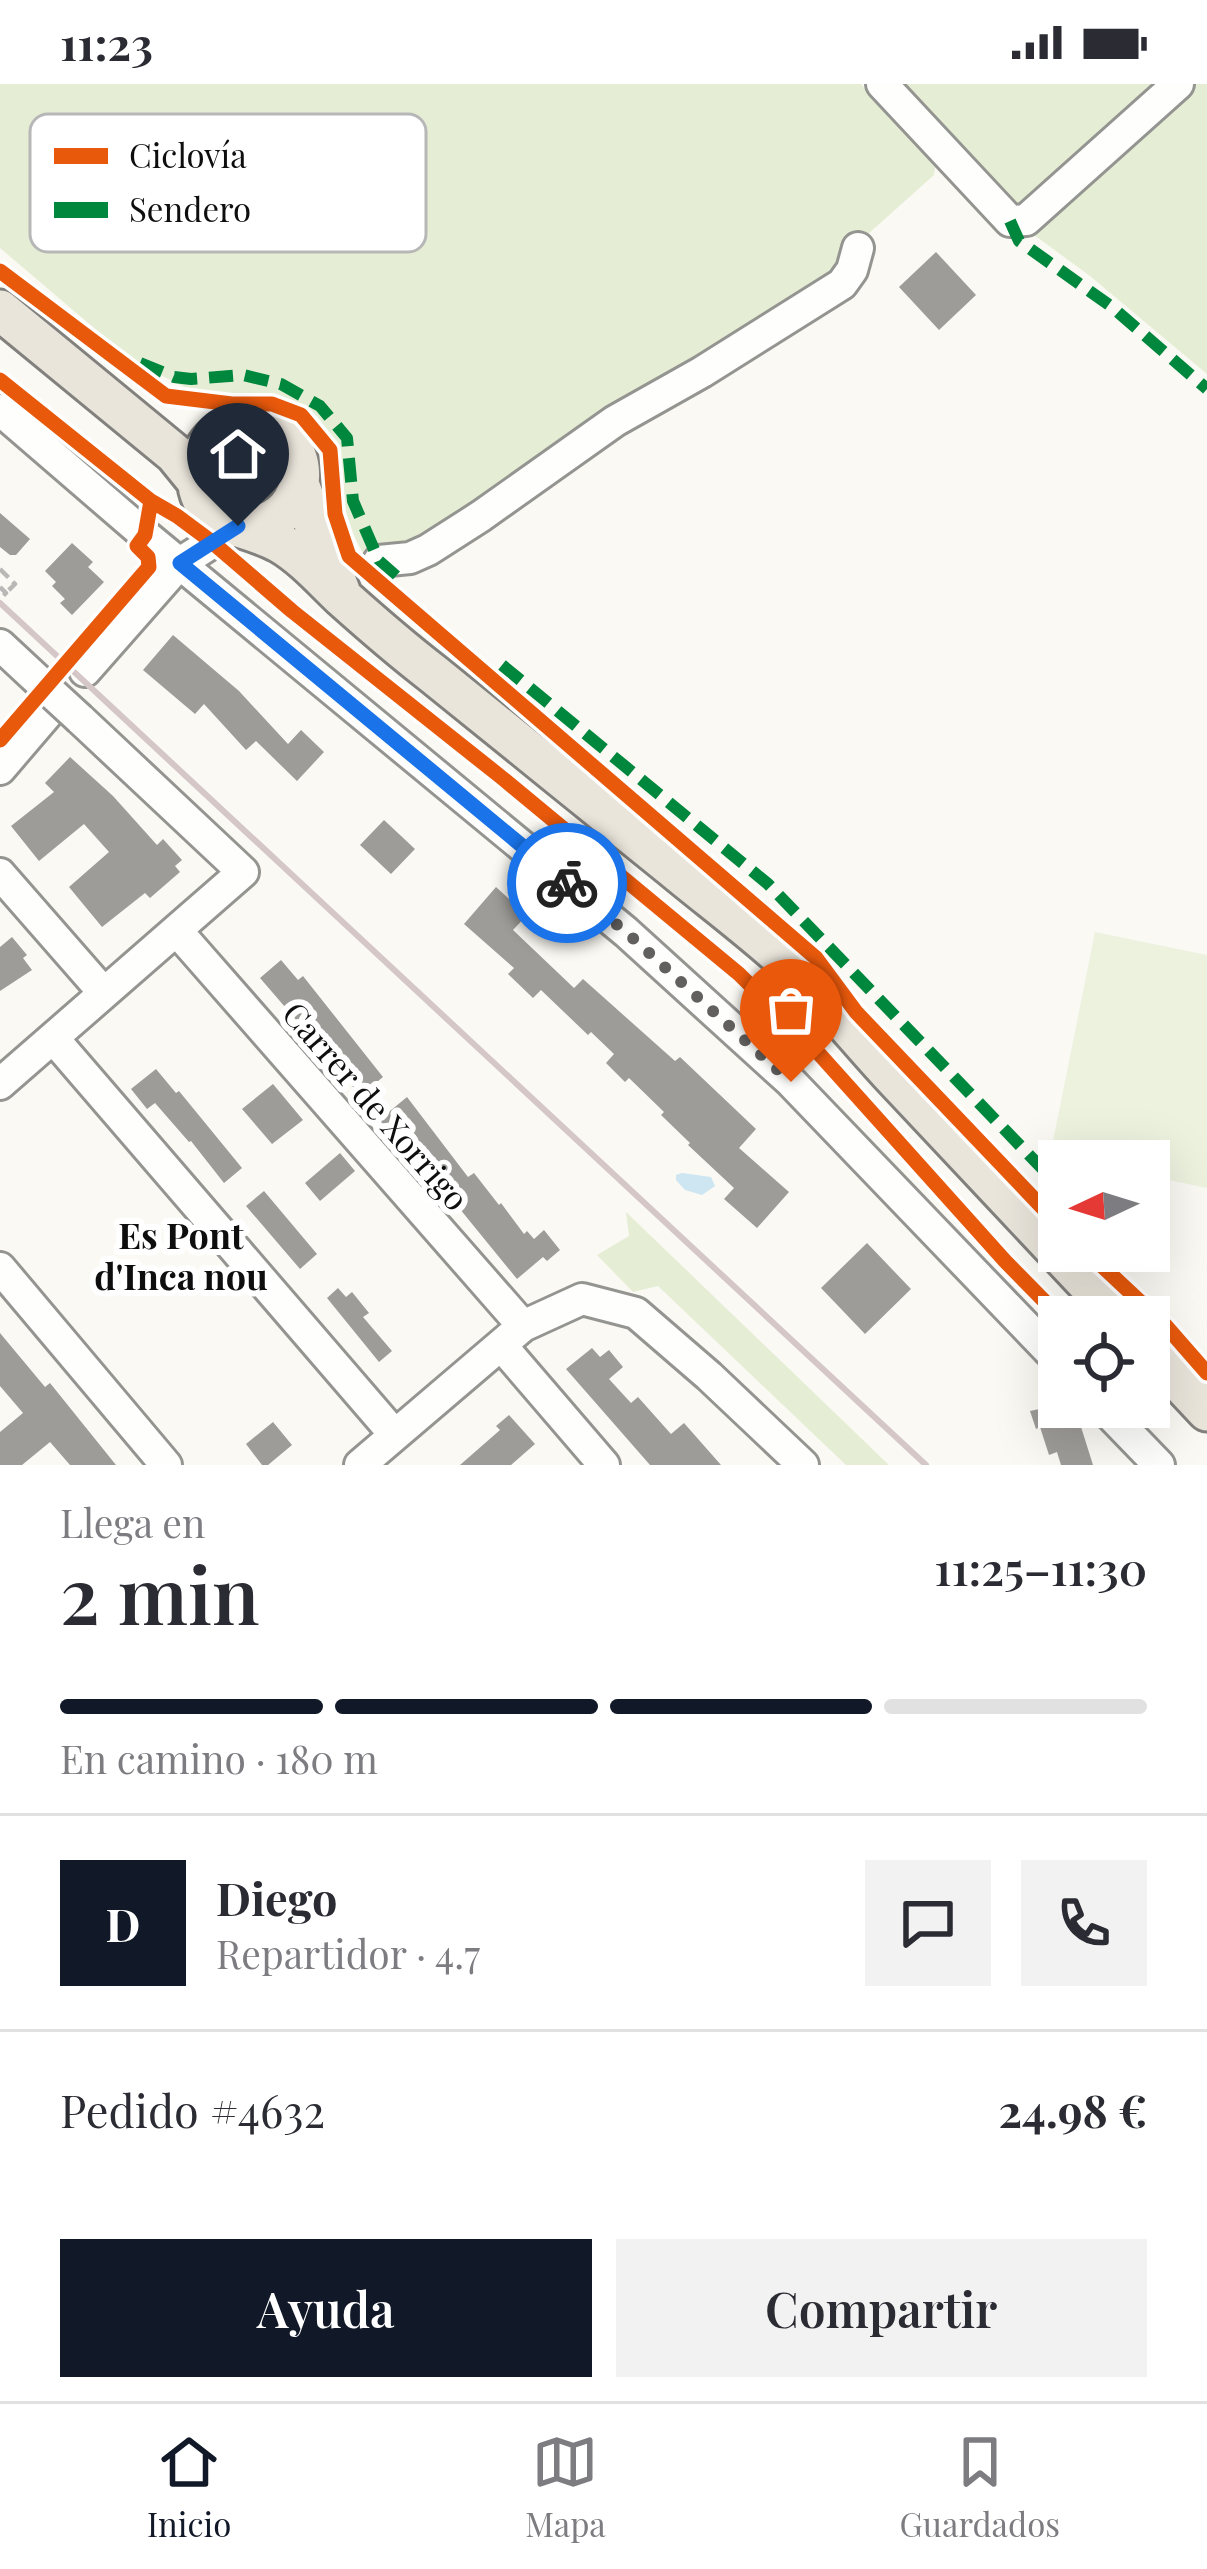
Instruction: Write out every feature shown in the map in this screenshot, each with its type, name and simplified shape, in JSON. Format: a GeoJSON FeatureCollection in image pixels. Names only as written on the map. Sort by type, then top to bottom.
{"type":"FeatureCollection","features":[{"type":"Feature","properties":{"kind":"main road"},"geometry":{"type":"LineString","coordinates":[[0,310],[175,454],[220,520],[275,540],[299,556],[406,653],[781,956],[1099,1296]]}},
{"type":"Feature","properties":{"kind":"main road"},"geometry":{"type":"LineString","coordinates":[[99,391],[163,419],[222,431]]}},
{"type":"Feature","properties":{"kind":"main road"},"geometry":{"type":"LineString","coordinates":[[199,490],[202,452],[222,431],[254,424],[284,439],[299,468],[295,501],[260,526],[242,527]]}},
{"type":"Feature","properties":{"kind":"main road"},"geometry":{"type":"LineString","coordinates":[[298,484],[342,597]]}},
{"type":"Feature","properties":{"kind":"main road"},"geometry":{"type":"LineString","coordinates":[[1170,1371],[1207,1411]]}},
{"type":"Feature","properties":{"kind":"street"},"geometry":{"type":"LineString","coordinates":[[882,84],[1010,221],[1026,220],[1178,84]]}},
{"type":"Feature","properties":{"kind":"street"},"geometry":{"type":"LineString","coordinates":[[379,561],[410,558],[428,550],[615,421],[842,284],[858,248]]}},
{"type":"Feature","properties":{"kind":"street"},"geometry":{"type":"LineString","coordinates":[[0,410],[626,932],[791,1082],[1038,1339]]}},
{"type":"Feature","properties":{"kind":"street"},"geometry":{"type":"LineString","coordinates":[[180,563],[199,490]]}},
{"type":"Feature","properties":{"kind":"street"},"geometry":{"type":"LineString","coordinates":[[85,671],[180,563],[242,527]]}},
{"type":"Feature","properties":{"kind":"street"},"geometry":{"type":"LineString","coordinates":[[0,645],[45,699],[80,719],[243,872],[0,1084]]}},
{"type":"Feature","properties":{"kind":"street"},"geometry":{"type":"LineString","coordinates":[[0,769],[45,699]]}},
{"type":"Feature","properties":{"kind":"street"},"geometry":{"type":"LineString","coordinates":[[0,874],[104,993]]}},
{"type":"Feature","properties":{"kind":"street","name":"Carrer de Xorrigo"},"geometry":{"type":"LineString","coordinates":[[177,931],[512,1335],[604,1465]]}},
{"type":"Feature","properties":{"kind":"street"},"geometry":{"type":"LineString","coordinates":[[52,1038],[378,1455],[512,1335],[582,1299],[636,1312],[803,1465]]}},
{"type":"Feature","properties":{"kind":"street"},"geometry":{"type":"LineString","coordinates":[[0,1268],[166,1465]]}},
{"type":"Feature","properties":{"kind":"street"},"geometry":{"type":"LineString","coordinates":[[1123,1428],[1159,1465]]}},
{"type":"Feature","properties":{"kind":"path"},"geometry":{"type":"LineString","coordinates":[[0,569],[15,584],[3,590],[0,599]]}},
{"type":"Feature","properties":{"kind":"green space"},"geometry":{"type":"Polygon","coordinates":[[[0,84],[861,84],[935,167],[934,175],[849,251],[843,265],[410,558],[366,559],[344,517],[335,445],[318,417],[286,401],[202,396],[133,361],[0,248],[0,84]]]}},
{"type":"Feature","properties":{"kind":"green space"},"geometry":{"type":"Polygon","coordinates":[[[896,84],[1161,84],[1027,205],[1014,210],[896,84]]]}},
{"type":"Feature","properties":{"kind":"green space"},"geometry":{"type":"Polygon","coordinates":[[[1192,84],[1207,84],[1207,374],[1030,232],[1192,84]]]}},
{"type":"Feature","properties":{"kind":"green space"},"geometry":{"type":"Polygon","coordinates":[[[1095,932],[1207,955],[1207,1188],[1170,1180],[1170,1140],[1053,1140],[1095,932]]]}},
{"type":"Feature","properties":{"kind":"green space"},"geometry":{"type":"Polygon","coordinates":[[[626,1212],[889,1465],[846,1465],[658,1286],[633,1292],[597,1255],[629,1236],[626,1212]]]}},
{"type":"Feature","properties":{"kind":"water"},"geometry":{"type":"Polygon","coordinates":[[[682,1173],[711,1177],[715,1186],[702,1195],[685,1190],[676,1180],[682,1173]]]}},
{"type":"Feature","properties":{"kind":"building"},"geometry":{"type":"Polygon","coordinates":[[[936,252],[976,295],[939,330],[899,287],[936,252]]]}},
{"type":"Feature","properties":{"kind":"building"},"geometry":{"type":"Polygon","coordinates":[[[0,513],[30,539],[16,555],[0,547],[0,513]]]}},
{"type":"Feature","properties":{"kind":"building"},"geometry":{"type":"Polygon","coordinates":[[[72,543],[93,562],[88,567],[104,582],[72,615],[60,603],[65,599],[45,571],[72,543]]]}},
{"type":"Feature","properties":{"kind":"building"},"geometry":{"type":"Polygon","coordinates":[[[173,635],[239,691],[288,744],[301,730],[324,752],[297,781],[256,741],[246,750],[204,704],[195,714],[143,670],[173,635]]]}},
{"type":"Feature","properties":{"kind":"building"},"geometry":{"type":"Polygon","coordinates":[[[70,757],[157,845],[163,839],[182,860],[175,866],[180,872],[150,898],[145,893],[102,927],[69,887],[109,852],[84,824],[39,861],[11,826],[54,792],[45,783],[70,757]]]}},
{"type":"Feature","properties":{"kind":"building"},"geometry":{"type":"Polygon","coordinates":[[[384,820],[415,849],[391,874],[360,845],[384,820]]]}},
{"type":"Feature","properties":{"kind":"building"},"geometry":{"type":"Polygon","coordinates":[[[496,887],[527,915],[513,930],[574,988],[583,979],[675,1061],[680,1057],[756,1129],[739,1148],[789,1192],[757,1228],[724,1199],[734,1188],[688,1145],[661,1115],[664,1112],[606,1063],[614,1054],[541,990],[533,998],[508,974],[514,968],[464,924],[496,887]]]}},
{"type":"Feature","properties":{"kind":"building"},"geometry":{"type":"Polygon","coordinates":[[[12,937],[32,970],[0,991],[0,947],[12,937]]]}},
{"type":"Feature","properties":{"kind":"building"},"geometry":{"type":"Polygon","coordinates":[[[281,960],[298,980],[303,976],[383,1077],[360,1096],[337,1067],[330,1072],[299,1033],[304,1029],[260,978],[281,960]]]}},
{"type":"Feature","properties":{"kind":"building"},"geometry":{"type":"Polygon","coordinates":[[[156,1069],[242,1168],[224,1183],[155,1103],[147,1109],[131,1089],[156,1069]]]}},
{"type":"Feature","properties":{"kind":"building"},"geometry":{"type":"Polygon","coordinates":[[[273,1084],[303,1120],[272,1144],[242,1109],[273,1084]]]}},
{"type":"Feature","properties":{"kind":"building"},"geometry":{"type":"Polygon","coordinates":[[[407,1097],[468,1177],[474,1173],[524,1234],[527,1231],[534,1239],[544,1230],[560,1250],[547,1261],[543,1257],[517,1279],[455,1203],[447,1209],[379,1120],[407,1097]]]}},
{"type":"Feature","properties":{"kind":"building"},"geometry":{"type":"Polygon","coordinates":[[[340,1153],[355,1171],[320,1201],[305,1183],[340,1153]]]}},
{"type":"Feature","properties":{"kind":"building"},"geometry":{"type":"Polygon","coordinates":[[[264,1191],[317,1254],[300,1269],[246,1206],[264,1191]]]}},
{"type":"Feature","properties":{"kind":"building"},"geometry":{"type":"Polygon","coordinates":[[[867,1243],[911,1289],[865,1334],[821,1288],[867,1243]]]}},
{"type":"Feature","properties":{"kind":"building"},"geometry":{"type":"Polygon","coordinates":[[[338,1288],[346,1297],[352,1292],[369,1313],[363,1317],[392,1351],[379,1362],[327,1298],[338,1288]]]}},
{"type":"Feature","properties":{"kind":"building"},"geometry":{"type":"Polygon","coordinates":[[[0,1333],[45,1387],[50,1383],[116,1465],[70,1465],[50,1442],[22,1465],[0,1465],[0,1432],[23,1413],[0,1386],[0,1333]]]}},
{"type":"Feature","properties":{"kind":"building"},"geometry":{"type":"Polygon","coordinates":[[[592,1348],[600,1357],[609,1350],[623,1367],[609,1379],[631,1403],[638,1397],[671,1434],[684,1423],[721,1465],[650,1465],[566,1369],[592,1348]]]}},
{"type":"Feature","properties":{"kind":"building"},"geometry":{"type":"Polygon","coordinates":[[[1038,1409],[1036,1429],[1030,1411],[1038,1409]]]}},
{"type":"Feature","properties":{"kind":"building"},"geometry":{"type":"Polygon","coordinates":[[[509,1415],[535,1444],[511,1465],[460,1465],[500,1430],[496,1426],[509,1415]]]}},
{"type":"Feature","properties":{"kind":"building"},"geometry":{"type":"Polygon","coordinates":[[[273,1422],[292,1445],[262,1465],[246,1444],[273,1422]]]}},
{"type":"Feature","properties":{"kind":"building"},"geometry":{"type":"Polygon","coordinates":[[[1040,1428],[1081,1428],[1093,1465],[1061,1465],[1057,1452],[1049,1455],[1040,1428]]]}},
{"type":"Feature","properties":{"kind":"railway"},"geometry":{"type":"LineString","coordinates":[[0,603],[926,1465]]}},
{"type":"Feature","properties":{"kind":"marked path"},"geometry":{"type":"LineString","coordinates":[[1010,221],[1019,241],[1112,307],[1207,389]]}},
{"type":"Feature","properties":{"kind":"marked path"},"geometry":{"type":"LineString","coordinates":[[140,363],[174,377],[243,375],[281,384],[320,406],[347,438],[353,501],[379,561],[396,576]]}},
{"type":"Feature","properties":{"kind":"marked path"},"geometry":{"type":"LineString","coordinates":[[502,665],[768,884],[1038,1164]]}},
{"type":"Feature","properties":{"kind":"cycle path"},"geometry":{"type":"LineString","coordinates":[[0,271],[166,396],[272,404],[301,415],[330,450],[335,514],[349,556],[816,958],[856,1012],[1038,1203]]}},
{"type":"Feature","properties":{"kind":"cycle path"},"geometry":{"type":"LineString","coordinates":[[0,380],[151,501],[212,542],[739,974],[813,1047],[1039,1296]]}},
{"type":"Feature","properties":{"kind":"cycle path"},"geometry":{"type":"LineString","coordinates":[[0,740],[149,567],[148,557],[137,546],[145,535],[151,501]]}},
{"type":"Feature","properties":{"kind":"cycle path"},"geometry":{"type":"LineString","coordinates":[[1108,1272],[1207,1373]]}},
{"type":"Feature","properties":{"kind":"way so far"},"geometry":{"type":"LineString","coordinates":[[567,883],[791,1082]]}},
{"type":"Feature","properties":{"kind":"district","name":"Es Pont d'Inca nou"},"geometry":{"type":"Point","coordinates":[181,1254]}},
{"type":"Feature","properties":{"kind":"route"},"geometry":{"type":"LineString","coordinates":[[238,526],[180,563],[567,883]]}}]}
